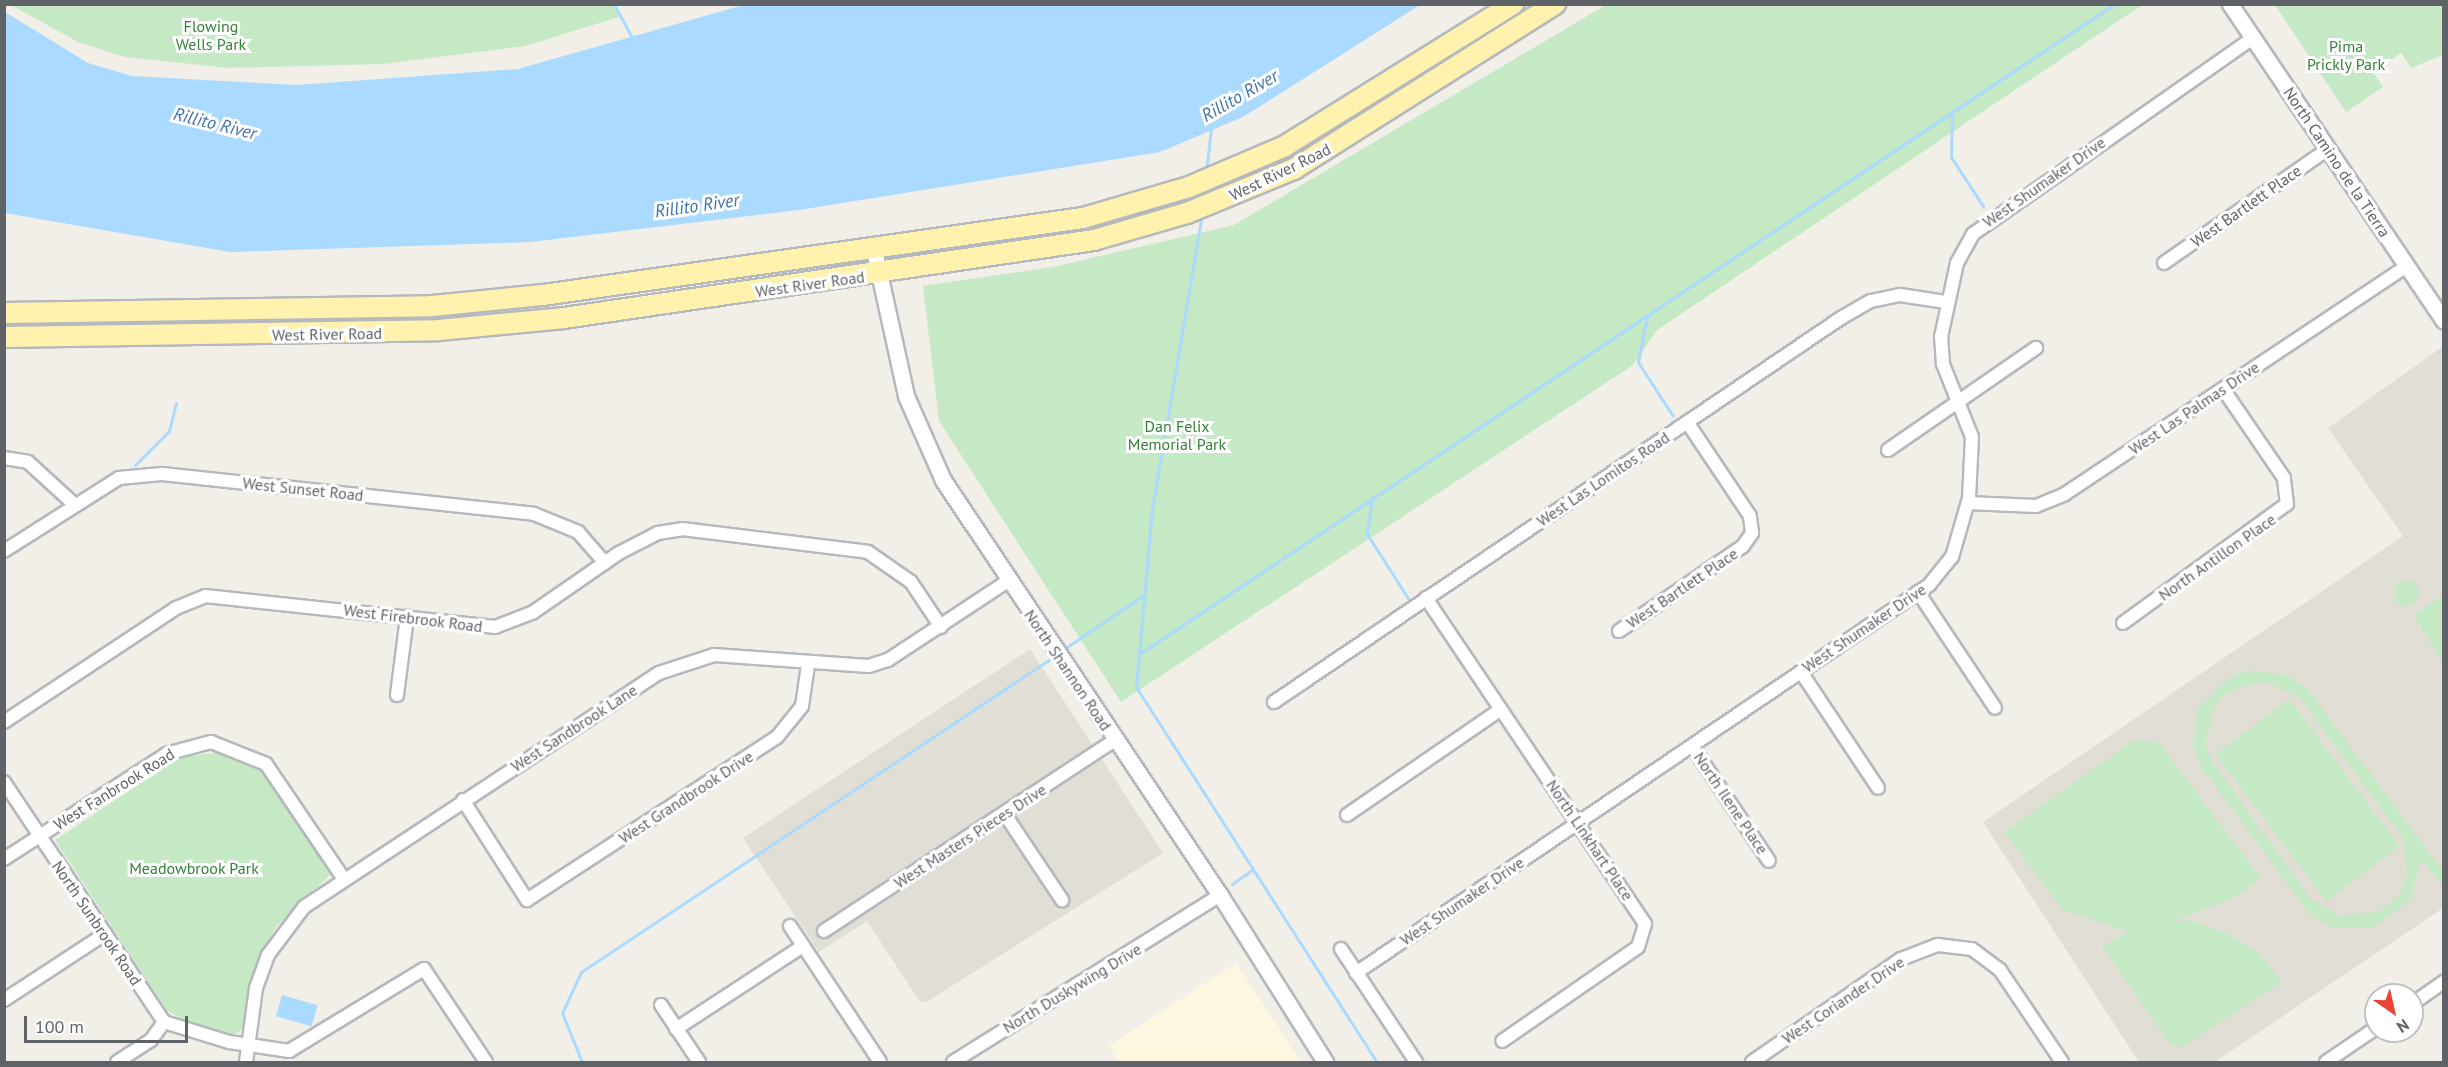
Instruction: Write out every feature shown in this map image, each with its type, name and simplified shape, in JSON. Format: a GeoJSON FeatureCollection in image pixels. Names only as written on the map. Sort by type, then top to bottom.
{"type":"FeatureCollection","features":[{"type":"Feature","properties":{"kind":"main road","name":"West River Road"},"geometry":{"type":"LineString","coordinates":[[4,313],[432,306],[874,250],[1083,218],[1190,188],[1230,171],[1361,101],[1513,4]]}},
{"type":"Feature","properties":{"kind":"main road","name":"West River Road"},"geometry":{"type":"LineString","coordinates":[[4,337],[439,330],[878,274],[1058,247],[1187,213],[1225,200],[1348,138],[1555,4]]}},
{"type":"Feature","properties":{"kind":"main road"},"geometry":{"type":"LineString","coordinates":[[28,337],[29,313]]}},
{"type":"Feature","properties":{"kind":"street","name":"North Camino de la Tierra"},"geometry":{"type":"LineString","coordinates":[[2230,4],[2444,321]]}},
{"type":"Feature","properties":{"kind":"street","name":"West Shumaker Drive"},"geometry":{"type":"LineString","coordinates":[[1356,973],[1918,592],[1952,557],[1968,502],[1972,437],[1956,403],[1943,364],[1946,302],[1973,234],[1994,215],[2253,38]]}},
{"type":"Feature","properties":{"kind":"street","name":"West Bartlett Place"},"geometry":{"type":"LineString","coordinates":[[2164,263],[2328,149]]}},
{"type":"Feature","properties":{"kind":"street","name":"North Shannon Road"},"geometry":{"type":"LineString","coordinates":[[874,250],[910,406],[943,480],[1008,581],[1220,895],[1325,1062]]}},
{"type":"Feature","properties":{"kind":"street","name":"West Las Palmas Drive"},"geometry":{"type":"LineString","coordinates":[[1968,502],[2036,506],[2065,494],[2407,266]]}},
{"type":"Feature","properties":{"kind":"street","name":"West Las Lomitos Road"},"geometry":{"type":"LineString","coordinates":[[1274,702],[1687,422],[1871,301],[1900,295],[1946,302]]}},
{"type":"Feature","properties":{"kind":"street"},"geometry":{"type":"LineString","coordinates":[[1888,450],[2036,348]]}},
{"type":"Feature","properties":{"kind":"street","name":"North Antillon Place"},"geometry":{"type":"LineString","coordinates":[[2123,623],[2278,516],[2294,500],[2283,478],[2223,389]]}},
{"type":"Feature","properties":{"kind":"street","name":"West Bartlett Place"},"geometry":{"type":"LineString","coordinates":[[1618,631],[1743,546],[1757,530],[1687,422]]}},
{"type":"Feature","properties":{"kind":"street"},"geometry":{"type":"LineString","coordinates":[[4,458],[28,462],[75,505]]}},
{"type":"Feature","properties":{"kind":"street","name":"West Sunset Road"},"geometry":{"type":"LineString","coordinates":[[4,551],[119,478],[162,474],[534,514],[578,532],[605,563]]}},
{"type":"Feature","properties":{"kind":"street","name":"West Firebrook Road"},"geometry":{"type":"LineString","coordinates":[[4,722],[176,608],[205,597],[508,625],[605,563],[658,533],[682,529],[868,552],[911,582],[941,627]]}},
{"type":"Feature","properties":{"kind":"street","name":"West Sandbrook Lane"},"geometry":{"type":"LineString","coordinates":[[246,1062],[246,1046],[256,988],[274,945],[304,907],[463,800],[668,668],[714,655],[808,665],[869,666],[888,660],[1008,581]]}},
{"type":"Feature","properties":{"kind":"street"},"geometry":{"type":"LineString","coordinates":[[1918,592],[1995,708]]}},
{"type":"Feature","properties":{"kind":"street","name":"North Linkhart Place"},"geometry":{"type":"LineString","coordinates":[[1426,598],[1641,916],[1651,936],[1629,954],[1502,1041]]}},
{"type":"Feature","properties":{"kind":"street"},"geometry":{"type":"LineString","coordinates":[[397,694],[407,617]]}},
{"type":"Feature","properties":{"kind":"street","name":"West Grandbrook Drive"},"geometry":{"type":"LineString","coordinates":[[463,800],[527,900],[777,737],[802,706],[808,665]]}},
{"type":"Feature","properties":{"kind":"street"},"geometry":{"type":"LineString","coordinates":[[1801,672],[1878,788]]}},
{"type":"Feature","properties":{"kind":"street"},"geometry":{"type":"LineString","coordinates":[[1347,815],[1500,710]]}},
{"type":"Feature","properties":{"kind":"street","name":"West Masters Pieces Drive"},"geometry":{"type":"LineString","coordinates":[[824,931],[1115,740]]}},
{"type":"Feature","properties":{"kind":"street","name":"West Fanbrook Road"},"geometry":{"type":"LineString","coordinates":[[4,859],[166,754],[201,743],[229,745],[266,764],[344,879]]}},
{"type":"Feature","properties":{"kind":"street","name":"North Ilene Place"},"geometry":{"type":"LineString","coordinates":[[1692,746],[1769,861]]}},
{"type":"Feature","properties":{"kind":"street","name":"North Sunbrook Road"},"geometry":{"type":"LineString","coordinates":[[4,782],[164,1022]]}},
{"type":"Feature","properties":{"kind":"street"},"geometry":{"type":"LineString","coordinates":[[1004,813],[1062,900]]}},
{"type":"Feature","properties":{"kind":"street","name":"North Duskywing Drive"},"geometry":{"type":"LineString","coordinates":[[953,1062],[1220,895]]}},
{"type":"Feature","properties":{"kind":"street"},"geometry":{"type":"LineString","coordinates":[[789,926],[880,1062]]}},
{"type":"Feature","properties":{"kind":"street"},"geometry":{"type":"LineString","coordinates":[[4,1000],[105,934]]}},
{"type":"Feature","properties":{"kind":"street","name":"West Coriander Drive"},"geometry":{"type":"LineString","coordinates":[[1752,1062],[1901,959],[1938,945],[1972,949],[2000,970],[2062,1062]]}},
{"type":"Feature","properties":{"kind":"street"},"geometry":{"type":"LineString","coordinates":[[676,1029],[803,946]]}},
{"type":"Feature","properties":{"kind":"street"},"geometry":{"type":"LineString","coordinates":[[1341,950],[1416,1062]]}},
{"type":"Feature","properties":{"kind":"street"},"geometry":{"type":"LineString","coordinates":[[117,1062],[151,1040],[164,1022],[246,1046],[289,1051],[309,1044],[424,969],[486,1062]]}},
{"type":"Feature","properties":{"kind":"street"},"geometry":{"type":"LineString","coordinates":[[2424,997],[2443,985]]}},
{"type":"Feature","properties":{"kind":"street"},"geometry":{"type":"LineString","coordinates":[[660,1005],[699,1062]]}},
{"type":"Feature","properties":{"kind":"street"},"geometry":{"type":"LineString","coordinates":[[2326,1062],[2342,1058],[2364,1039]]}},
{"type":"Feature","properties":{"kind":"shaded area"},"geometry":{"type":"Polygon","coordinates":[[[2442,347],[2443,908],[2215,1062],[2139,1062],[1983,822],[2403,536],[2328,428],[2442,347]]]}},
{"type":"Feature","properties":{"kind":"shaded area"},"geometry":{"type":"Polygon","coordinates":[[[1030,649],[1163,853],[928,1001],[920,1002],[867,921],[819,952],[743,838],[1030,649]]]}},
{"type":"Feature","properties":{"kind":"shaded area"},"geometry":{"type":"Polygon","coordinates":[[[1236,963],[1301,1062],[1119,1062],[1109,1046],[1236,963]]]}},
{"type":"Feature","properties":{"kind":"green space","name":"Flowing Wells Park"},"geometry":{"type":"Polygon","coordinates":[[[614,4],[622,16],[525,46],[383,64],[229,68],[125,57],[78,42],[11,5],[614,4]]]}},
{"type":"Feature","properties":{"kind":"green space","name":"Dan Felix Memorial Park"},"geometry":{"type":"Polygon","coordinates":[[[1606,5],[2142,5],[1657,330],[1633,365],[1121,702],[939,421],[923,286],[1053,267],[1234,225],[1606,5]]]}},
{"type":"Feature","properties":{"kind":"green space","name":"Pima Prickly Park"},"geometry":{"type":"Polygon","coordinates":[[[2275,5],[2443,5],[2443,55],[2411,68],[2401,53],[2373,72],[2383,87],[2346,112],[2275,5]]]}},
{"type":"Feature","properties":{"kind":"green space"},"geometry":{"type":"Polygon","coordinates":[[[2406,580],[2415,584],[2419,593],[2415,602],[2406,606],[2397,602],[2393,593],[2397,584],[2406,580]]]}},
{"type":"Feature","properties":{"kind":"green space"},"geometry":{"type":"Polygon","coordinates":[[[2443,595],[2443,663],[2413,615],[2443,595]]]}},
{"type":"Feature","properties":{"kind":"green space"},"geometry":{"type":"Polygon","coordinates":[[[2251,670],[2287,676],[2307,688],[2443,871],[2443,881],[2440,884],[2422,860],[2409,901],[2374,927],[2333,928],[2311,916],[2201,767],[2193,745],[2198,709],[2230,677],[2251,670]],[[2263,681],[2227,692],[2215,706],[2205,743],[2212,761],[2310,898],[2341,916],[2380,911],[2399,895],[2408,874],[2402,837],[2300,698],[2263,681]]]}},
{"type":"Feature","properties":{"kind":"green space"},"geometry":{"type":"Polygon","coordinates":[[[2289,699],[2400,846],[2326,901],[2216,754],[2289,699]]]}},
{"type":"Feature","properties":{"kind":"green space"},"geometry":{"type":"Polygon","coordinates":[[[2136,739],[2159,743],[2261,878],[2238,896],[2169,923],[2190,920],[2228,934],[2257,951],[2282,982],[2182,1047],[2171,1045],[2102,946],[2129,932],[2062,909],[2004,832],[2136,739]]]}},
{"type":"Feature","properties":{"kind":"green space","name":"Meadowbrook Park"},"geometry":{"type":"Polygon","coordinates":[[[223,752],[261,768],[275,783],[333,872],[276,927],[264,948],[242,1030],[230,1036],[193,1027],[167,1010],[55,840],[180,757],[223,752]]]}},
{"type":"Feature","properties":{"kind":"water","name":"Rillito River"},"geometry":{"type":"Polygon","coordinates":[[[747,4],[1420,5],[1243,117],[1160,152],[799,210],[530,242],[230,252],[5,213],[5,12],[88,63],[132,76],[297,85],[518,69],[747,4]]]}},
{"type":"Feature","properties":{"kind":"water"},"geometry":{"type":"Polygon","coordinates":[[[282,995],[318,1005],[312,1026],[276,1016],[282,995]]]}},
{"type":"Feature","properties":{"kind":"waterway"},"geometry":{"type":"LineString","coordinates":[[614,4],[633,39]]}},
{"type":"Feature","properties":{"kind":"waterway"},"geometry":{"type":"LineString","coordinates":[[1139,654],[2114,4]]}},
{"type":"Feature","properties":{"kind":"waterway"},"geometry":{"type":"LineString","coordinates":[[1952,115],[1951,157],[1983,206]]}},
{"type":"Feature","properties":{"kind":"waterway","name":"Rillito River"},"geometry":{"type":"LineString","coordinates":[[1206,172],[1211,128]]}},
{"type":"Feature","properties":{"kind":"waterway"},"geometry":{"type":"LineString","coordinates":[[1202,214],[1152,509],[1136,687],[1377,1062]]}},
{"type":"Feature","properties":{"kind":"waterway"},"geometry":{"type":"LineString","coordinates":[[1647,316],[1638,362],[1673,416]]}},
{"type":"Feature","properties":{"kind":"waterway"},"geometry":{"type":"LineString","coordinates":[[135,465],[169,431],[176,403]]}},
{"type":"Feature","properties":{"kind":"waterway"},"geometry":{"type":"LineString","coordinates":[[1372,497],[1367,534],[1409,600]]}},
{"type":"Feature","properties":{"kind":"waterway"},"geometry":{"type":"LineString","coordinates":[[1061,651],[1144,595]]}},
{"type":"Feature","properties":{"kind":"waterway"},"geometry":{"type":"LineString","coordinates":[[582,1062],[562,1013],[581,972],[1053,657]]}},
{"type":"Feature","properties":{"kind":"waterway"},"geometry":{"type":"LineString","coordinates":[[1232,884],[1252,870]]}}]}
